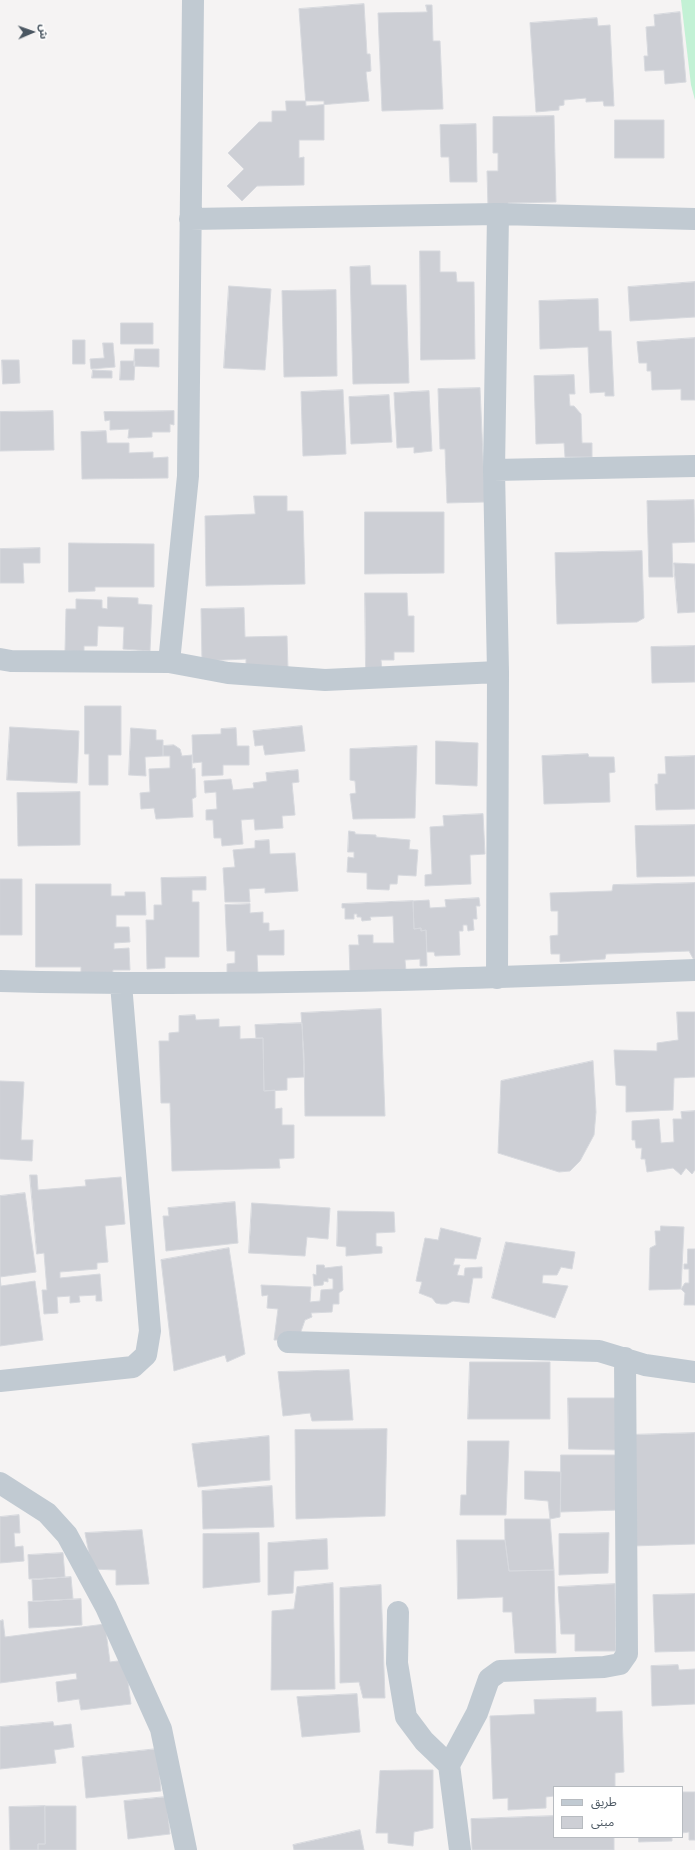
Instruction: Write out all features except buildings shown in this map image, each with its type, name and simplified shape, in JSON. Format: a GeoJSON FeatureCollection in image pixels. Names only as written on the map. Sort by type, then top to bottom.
{"type":"FeatureCollection","features":[{"type":"Feature","properties":{"kind":"street"},"geometry":{"type":"LineString","coordinates":[[169,662],[188,476],[193,0]]}},
{"type":"Feature","properties":{"kind":"street"},"geometry":{"type":"LineString","coordinates":[[190,219],[498,214],[695,219]]}},
{"type":"Feature","properties":{"kind":"street"},"geometry":{"type":"LineString","coordinates":[[497,978],[498,672],[494,470],[498,214]]}},
{"type":"Feature","properties":{"kind":"street"},"geometry":{"type":"LineString","coordinates":[[494,470],[695,466]]}},
{"type":"Feature","properties":{"kind":"street"},"geometry":{"type":"LineString","coordinates":[[0,660],[33,662],[169,662],[228,673],[325,680],[498,672]]}},
{"type":"Feature","properties":{"kind":"street"},"geometry":{"type":"LineString","coordinates":[[0,981],[121,984],[497,978],[695,970]]}},
{"type":"Feature","properties":{"kind":"street"},"geometry":{"type":"LineString","coordinates":[[0,1381],[133,1367],[146,1355],[150,1331],[121,984]]}},
{"type":"Feature","properties":{"kind":"street"},"geometry":{"type":"LineString","coordinates":[[288,1342],[599,1352],[625,1358],[645,1365],[695,1372]]}},
{"type":"Feature","properties":{"kind":"street"},"geometry":{"type":"LineString","coordinates":[[460,1850],[449,1765],[477,1713],[489,1679],[500,1671],[604,1667],[620,1664],[626,1654],[625,1358]]}},
{"type":"Feature","properties":{"kind":"street"},"geometry":{"type":"LineString","coordinates":[[0,1483],[47,1513],[67,1535],[106,1607],[161,1729],[186,1850]]}},
{"type":"Feature","properties":{"kind":"street"},"geometry":{"type":"LineString","coordinates":[[398,1612],[397,1663],[406,1717],[424,1741],[449,1765]]}},
{"type":"Feature","properties":{"kind":"green space"},"geometry":{"type":"Polygon","coordinates":[[[681,0],[695,0],[695,100],[691,85],[681,0]]]}}]}
